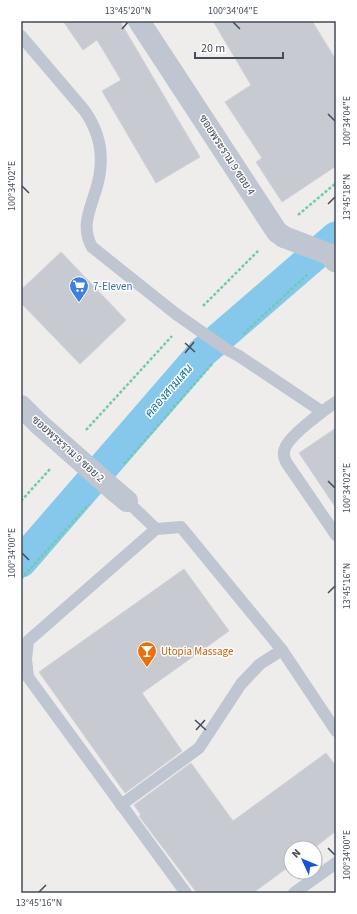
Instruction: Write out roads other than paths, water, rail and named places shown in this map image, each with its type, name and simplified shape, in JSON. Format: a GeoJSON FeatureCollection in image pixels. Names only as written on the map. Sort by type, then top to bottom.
{"type":"FeatureCollection","features":[{"type":"Feature","properties":{"kind":"street","name":"ซอยพระราม 9 ซอย 4"},"geometry":{"type":"LineString","coordinates":[[139,21],[277,232],[284,237],[329,254],[335,262]]}},
{"type":"Feature","properties":{"kind":"street","name":"ซอยพระราม 9 ซอย 2"},"geometry":{"type":"LineString","coordinates":[[21,406],[39,424],[121,496]]}},
{"type":"Feature","properties":{"kind":"lane"},"geometry":{"type":"LineString","coordinates":[[21,36],[84,110],[92,122],[97,134],[100,152],[100,172],[85,227],[87,238],[92,247],[176,314],[226,349],[239,356],[321,411]]}},
{"type":"Feature","properties":{"kind":"lane"},"geometry":{"type":"LineString","coordinates":[[336,402],[321,411],[288,442],[285,447],[284,457],[336,535]]}},
{"type":"Feature","properties":{"kind":"lane"},"geometry":{"type":"LineString","coordinates":[[121,496],[156,529]]}},
{"type":"Feature","properties":{"kind":"lane"},"geometry":{"type":"LineString","coordinates":[[186,893],[28,677],[26,659],[28,641],[156,529],[182,527],[282,650],[336,731]]}},
{"type":"Feature","properties":{"kind":"lane"},"geometry":{"type":"LineString","coordinates":[[121,805],[199,748],[241,684],[260,664],[282,650]]}},
{"type":"Feature","properties":{"kind":"lane"},"geometry":{"type":"LineString","coordinates":[[294,893],[336,863]]}},
{"type":"Feature","properties":{"kind":"waterway","name":"คลองสามเสน"},"geometry":{"type":"LineString","coordinates":[[21,562],[203,352],[336,237]]}},
{"type":"Feature","properties":{"kind":"place","name":"7-Eleven"},"geometry":{"type":"Point","coordinates":[79,303]}},
{"type":"Feature","properties":{"kind":"place","name":"Utopia Massage"},"geometry":{"type":"Point","coordinates":[147,668]}}]}
